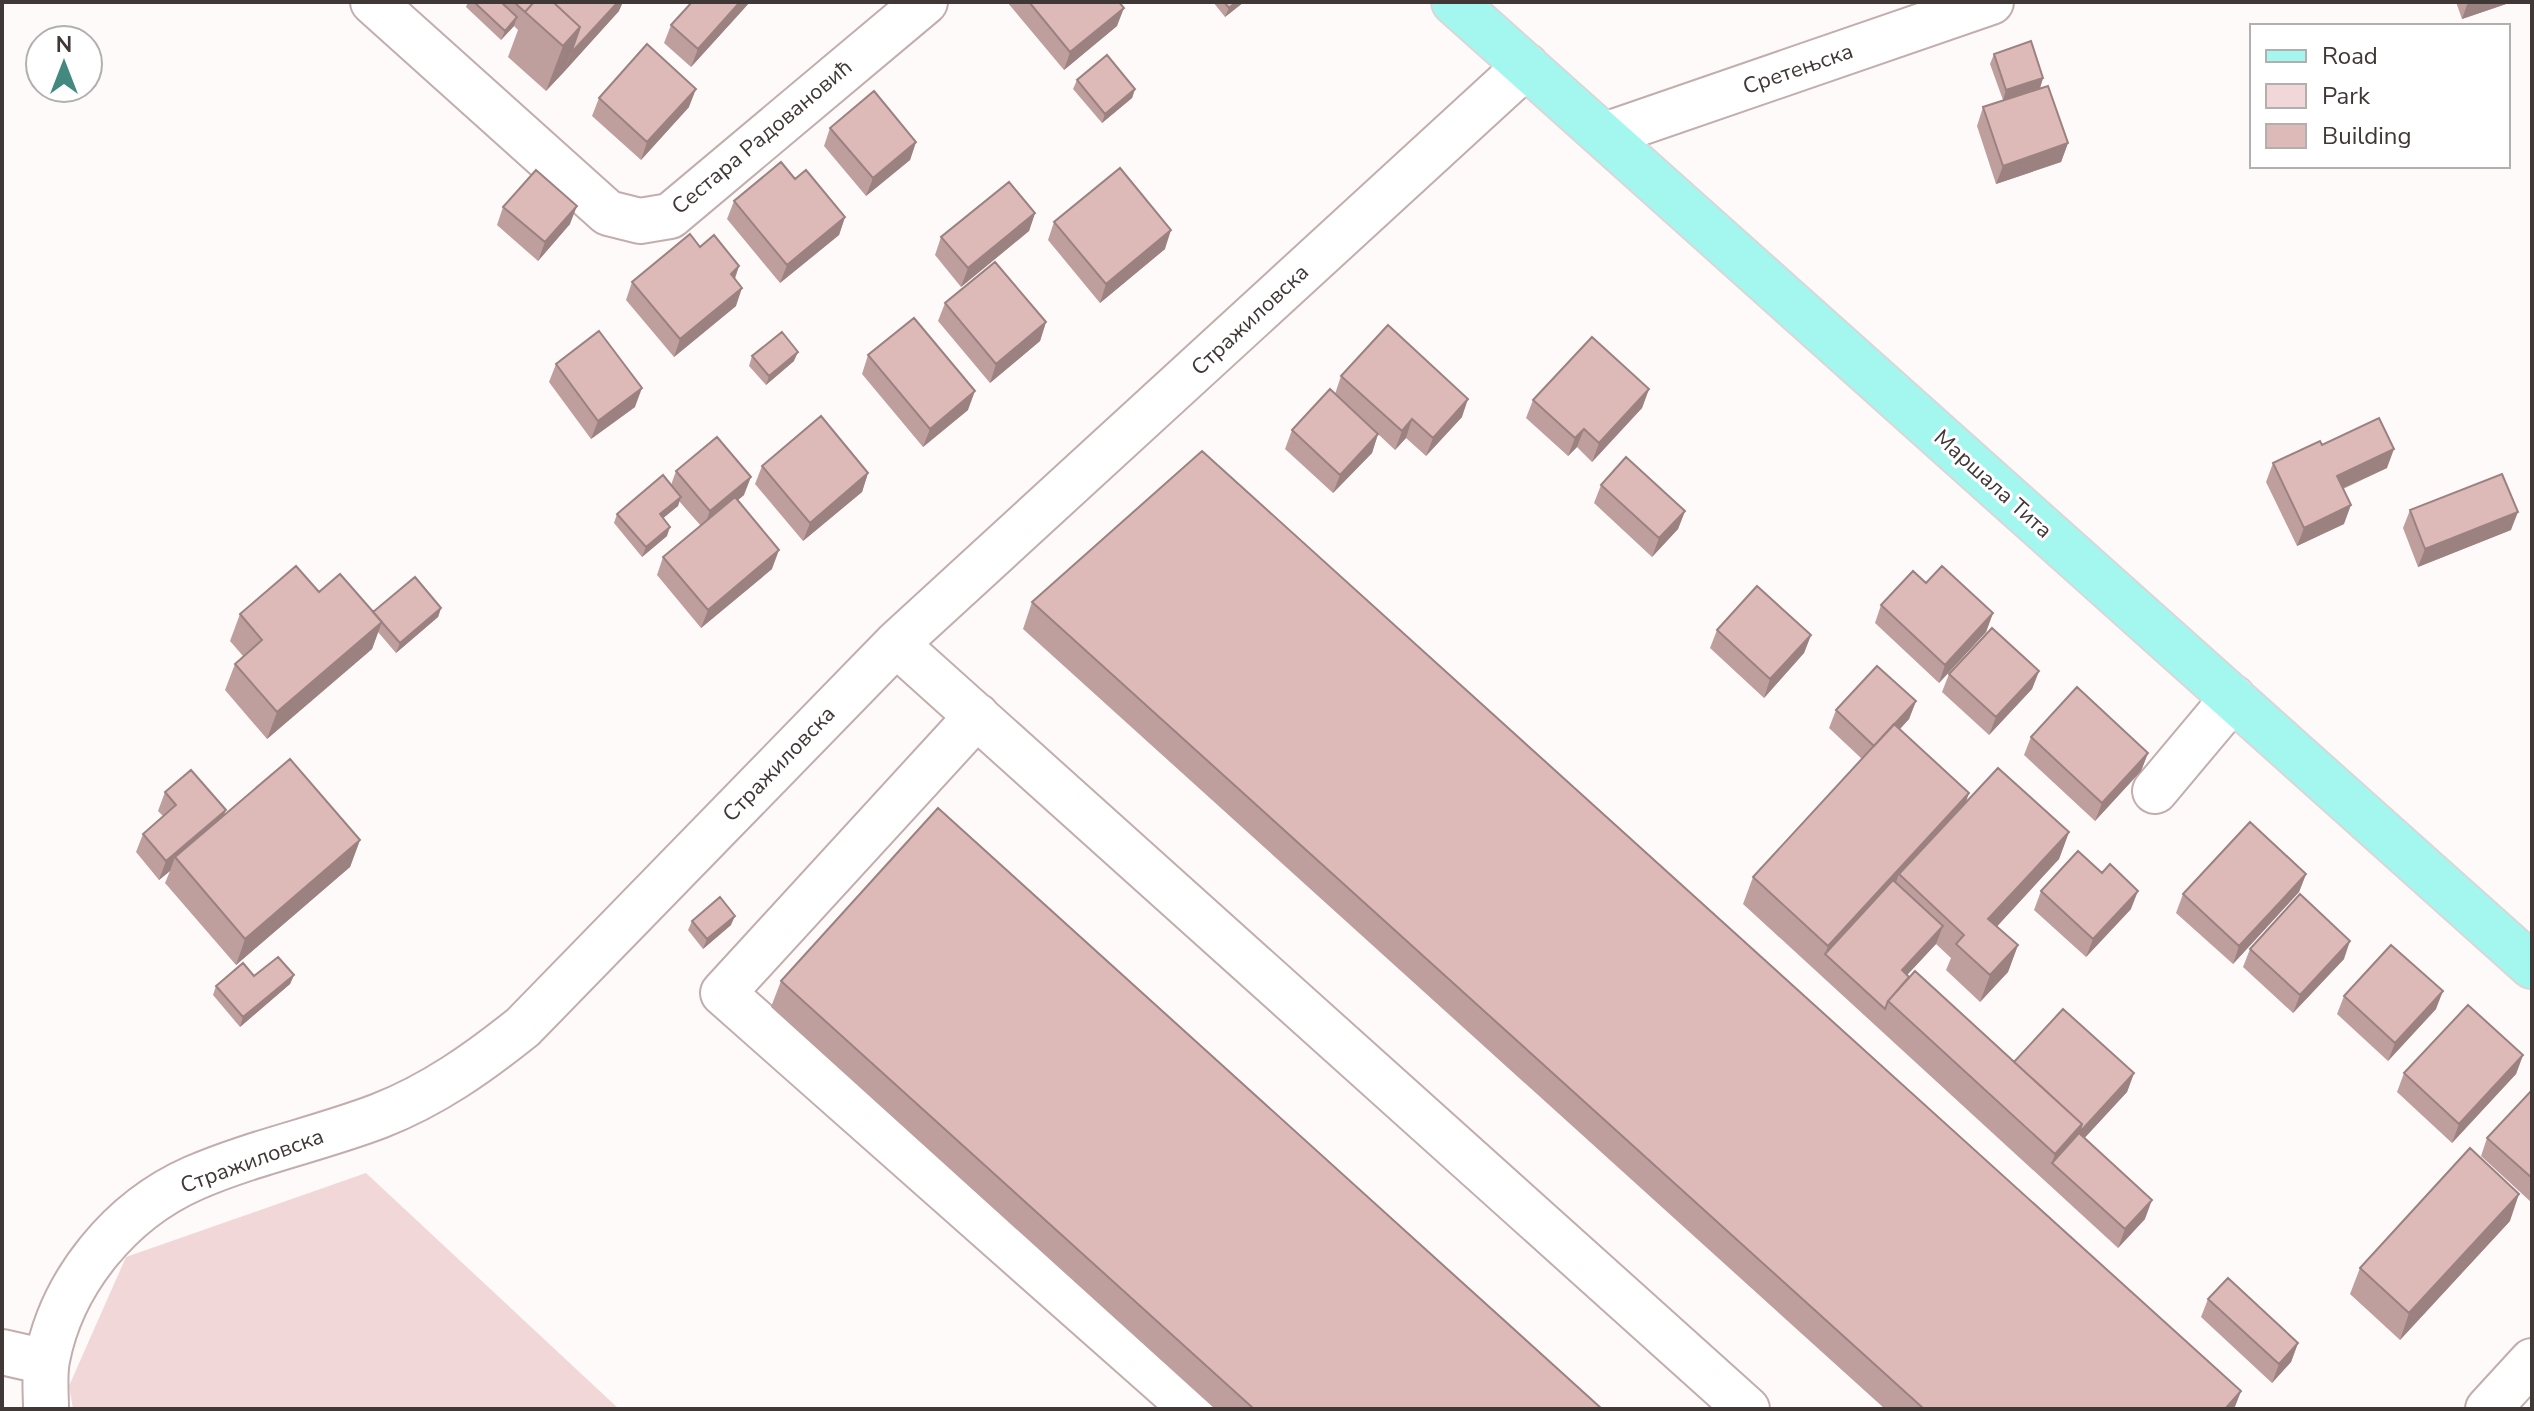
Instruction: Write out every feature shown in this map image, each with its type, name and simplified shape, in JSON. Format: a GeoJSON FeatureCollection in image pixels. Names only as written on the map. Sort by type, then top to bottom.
{"type":"FeatureCollection","features":[{"type":"Feature","properties":{"kind":"main road","name":"Маршала Тита"},"geometry":{"type":"LineString","coordinates":[[1454,2],[2532,966]]}},
{"type":"Feature","properties":{"kind":"street","name":"Сестара Радовановић"},"geometry":{"type":"LineString","coordinates":[[373,2],[608,213],[640,221],[670,216],[925,2]]}},
{"type":"Feature","properties":{"kind":"street","name":"Сретењска"},"geometry":{"type":"LineString","coordinates":[[1605,135],[1991,2]]}},
{"type":"Feature","properties":{"kind":"street","name":"Стражиловска"},"geometry":{"type":"LineString","coordinates":[[46,1409],[46,1362],[58,1322],[76,1284],[101,1249],[128,1221],[160,1197],[195,1178],[379,1116],[433,1091],[480,1062],[523,1027],[896,644],[1526,66]]}},
{"type":"Feature","properties":{"kind":"street"},"geometry":{"type":"LineString","coordinates":[[896,644],[1747,1409]]}},
{"type":"Feature","properties":{"kind":"street"},"geometry":{"type":"LineString","coordinates":[[2155,791],[2233,698]]}},
{"type":"Feature","properties":{"kind":"street"},"geometry":{"type":"LineString","coordinates":[[977,716],[723,993],[1193,1409]]}},
{"type":"Feature","properties":{"kind":"street"},"geometry":{"type":"LineString","coordinates":[[2,1352],[46,1362]]}},
{"type":"Feature","properties":{"kind":"street"},"geometry":{"type":"LineString","coordinates":[[2488,1409],[2532,1361]]}},
{"type":"Feature","properties":{"kind":"green space"},"geometry":{"type":"Polygon","coordinates":[[[366,1173],[619,1409],[73,1409],[69,1386],[126,1257],[366,1173]]]}},
{"type":"Feature","properties":{"kind":"building"},"geometry":{"type":"Polygon","coordinates":[[[474,2],[501,2],[517,17],[505,31],[474,2]]]}},
{"type":"Feature","properties":{"kind":"building"},"geometry":{"type":"Polygon","coordinates":[[[514,2],[534,2],[525,12],[514,2]]]}},
{"type":"Feature","properties":{"kind":"building"},"geometry":{"type":"Polygon","coordinates":[[[534,2],[553,2],[580,27],[563,46],[525,12],[534,2]]]}},
{"type":"Feature","properties":{"kind":"building"},"geometry":{"type":"Polygon","coordinates":[[[553,2],[618,2],[571,53],[580,27],[553,2]]]}},
{"type":"Feature","properties":{"kind":"building"},"geometry":{"type":"Polygon","coordinates":[[[692,2],[740,2],[698,49],[671,25],[692,2]]]}},
{"type":"Feature","properties":{"kind":"building"},"geometry":{"type":"Polygon","coordinates":[[[1029,2],[1119,2],[1124,8],[1070,52],[1029,2]]]}},
{"type":"Feature","properties":{"kind":"building"},"geometry":{"type":"Polygon","coordinates":[[[2031,41],[2043,78],[2006,90],[1994,54],[2031,41]]]}},
{"type":"Feature","properties":{"kind":"building"},"geometry":{"type":"Polygon","coordinates":[[[647,44],[696,89],[647,142],[599,98],[647,44]]]}},
{"type":"Feature","properties":{"kind":"building"},"geometry":{"type":"Polygon","coordinates":[[[1107,55],[1135,89],[1105,114],[1077,80],[1107,55]]]}},
{"type":"Feature","properties":{"kind":"building"},"geometry":{"type":"Polygon","coordinates":[[[2048,86],[2068,143],[2003,166],[1983,107],[2048,86]]]}},
{"type":"Feature","properties":{"kind":"building"},"geometry":{"type":"Polygon","coordinates":[[[874,91],[916,142],[873,178],[830,128],[874,91]]]}},
{"type":"Feature","properties":{"kind":"building"},"geometry":{"type":"Polygon","coordinates":[[[781,162],[795,179],[806,170],[845,217],[787,265],[734,201],[781,162]]]}},
{"type":"Feature","properties":{"kind":"building"},"geometry":{"type":"Polygon","coordinates":[[[1120,168],[1171,230],[1106,284],[1054,222],[1120,168]]]}},
{"type":"Feature","properties":{"kind":"building"},"geometry":{"type":"Polygon","coordinates":[[[536,170],[577,206],[545,242],[503,207],[536,170]]]}},
{"type":"Feature","properties":{"kind":"building"},"geometry":{"type":"Polygon","coordinates":[[[1009,182],[1035,213],[968,268],[941,237],[1009,182]]]}},
{"type":"Feature","properties":{"kind":"building"},"geometry":{"type":"Polygon","coordinates":[[[690,234],[700,247],[714,235],[739,266],[731,274],[742,288],[680,339],[632,282],[690,234]]]}},
{"type":"Feature","properties":{"kind":"building"},"geometry":{"type":"Polygon","coordinates":[[[995,262],[1046,322],[996,364],[945,303],[995,262]]]}},
{"type":"Feature","properties":{"kind":"building"},"geometry":{"type":"Polygon","coordinates":[[[914,318],[975,391],[930,429],[868,355],[914,318]]]}},
{"type":"Feature","properties":{"kind":"building"},"geometry":{"type":"Polygon","coordinates":[[[1388,325],[1468,399],[1433,438],[1412,419],[1402,431],[1341,376],[1388,325]]]}},
{"type":"Feature","properties":{"kind":"building"},"geometry":{"type":"Polygon","coordinates":[[[599,331],[642,388],[598,421],[556,364],[599,331]]]}},
{"type":"Feature","properties":{"kind":"building"},"geometry":{"type":"Polygon","coordinates":[[[782,332],[798,352],[769,376],[752,356],[782,332]]]}},
{"type":"Feature","properties":{"kind":"building"},"geometry":{"type":"Polygon","coordinates":[[[1592,337],[1649,389],[1599,443],[1584,429],[1575,438],[1533,400],[1592,337]]]}},
{"type":"Feature","properties":{"kind":"building"},"geometry":{"type":"Polygon","coordinates":[[[1330,389],[1378,434],[1340,475],[1292,430],[1330,389]]]}},
{"type":"Feature","properties":{"kind":"building"},"geometry":{"type":"Polygon","coordinates":[[[821,416],[868,473],[810,523],[762,466],[821,416]]]}},
{"type":"Feature","properties":{"kind":"building"},"geometry":{"type":"Polygon","coordinates":[[[2379,418],[2394,449],[2337,476],[2351,505],[2304,528],[2273,463],[2320,441],[2322,445],[2379,418]]]}},
{"type":"Feature","properties":{"kind":"building"},"geometry":{"type":"Polygon","coordinates":[[[717,437],[751,477],[710,511],[676,471],[717,437]]]}},
{"type":"Feature","properties":{"kind":"building"},"geometry":{"type":"Polygon","coordinates":[[[1202,451],[2241,1391],[2225,1409],[1924,1409],[1032,602],[1202,451]]]}},
{"type":"Feature","properties":{"kind":"building"},"geometry":{"type":"Polygon","coordinates":[[[1626,457],[1685,511],[1659,538],[1601,485],[1626,457]]]}},
{"type":"Feature","properties":{"kind":"building"},"geometry":{"type":"Polygon","coordinates":[[[2502,474],[2518,512],[2425,549],[2410,510],[2502,474]]]}},
{"type":"Feature","properties":{"kind":"building"},"geometry":{"type":"Polygon","coordinates":[[[663,475],[681,497],[660,514],[670,527],[646,547],[617,514],[663,475]]]}},
{"type":"Feature","properties":{"kind":"building"},"geometry":{"type":"Polygon","coordinates":[[[735,497],[779,550],[708,610],[663,557],[735,497]]]}},
{"type":"Feature","properties":{"kind":"building"},"geometry":{"type":"Polygon","coordinates":[[[296,566],[319,592],[340,574],[382,622],[277,712],[235,664],[262,640],[240,614],[296,566]]]}},
{"type":"Feature","properties":{"kind":"building"},"geometry":{"type":"Polygon","coordinates":[[[1942,566],[1993,613],[1945,665],[1881,605],[1913,571],[1926,583],[1942,566]]]}},
{"type":"Feature","properties":{"kind":"building"},"geometry":{"type":"Polygon","coordinates":[[[415,577],[441,608],[400,643],[373,612],[415,577]]]}},
{"type":"Feature","properties":{"kind":"building"},"geometry":{"type":"Polygon","coordinates":[[[1757,586],[1811,635],[1770,679],[1717,630],[1757,586]]]}},
{"type":"Feature","properties":{"kind":"building"},"geometry":{"type":"Polygon","coordinates":[[[1992,628],[2039,671],[1996,717],[1949,674],[1992,628]]]}},
{"type":"Feature","properties":{"kind":"building"},"geometry":{"type":"Polygon","coordinates":[[[1877,666],[1916,701],[1874,746],[1836,710],[1877,666]]]}},
{"type":"Feature","properties":{"kind":"building"},"geometry":{"type":"Polygon","coordinates":[[[2077,687],[2148,753],[2102,803],[2031,737],[2077,687]]]}},
{"type":"Feature","properties":{"kind":"building"},"geometry":{"type":"Polygon","coordinates":[[[1894,724],[1969,793],[1828,946],[1753,877],[1894,724]]]}},
{"type":"Feature","properties":{"kind":"building"},"geometry":{"type":"Polygon","coordinates":[[[290,759],[360,840],[245,939],[175,857],[290,759]]]}},
{"type":"Feature","properties":{"kind":"building"},"geometry":{"type":"Polygon","coordinates":[[[1998,768],[2069,832],[1988,919],[2018,945],[1990,975],[1956,944],[1964,935],[1899,874],[1998,768]]]}},
{"type":"Feature","properties":{"kind":"building"},"geometry":{"type":"Polygon","coordinates":[[[191,770],[226,810],[166,861],[143,834],[176,805],[165,792],[191,770]]]}},
{"type":"Feature","properties":{"kind":"building"},"geometry":{"type":"Polygon","coordinates":[[[938,808],[1602,1409],[1254,1409],[781,981],[938,808]]]}},
{"type":"Feature","properties":{"kind":"building"},"geometry":{"type":"Polygon","coordinates":[[[2250,822],[2306,874],[2239,946],[2183,894],[2250,822]]]}},
{"type":"Feature","properties":{"kind":"building"},"geometry":{"type":"Polygon","coordinates":[[[2078,851],[2102,873],[2110,864],[2138,891],[2093,939],[2041,891],[2078,851]]]}},
{"type":"Feature","properties":{"kind":"building"},"geometry":{"type":"Polygon","coordinates":[[[1893,880],[1943,926],[1902,970],[1909,977],[1885,1009],[1825,954],[1893,880]]]}},
{"type":"Feature","properties":{"kind":"building"},"geometry":{"type":"Polygon","coordinates":[[[2300,894],[2350,941],[2300,995],[2250,949],[2300,894]]]}},
{"type":"Feature","properties":{"kind":"building"},"geometry":{"type":"Polygon","coordinates":[[[720,897],[735,916],[707,939],[692,921],[720,897]]]}},
{"type":"Feature","properties":{"kind":"building"},"geometry":{"type":"Polygon","coordinates":[[[2391,945],[2443,991],[2395,1043],[2344,996],[2391,945]]]}},
{"type":"Feature","properties":{"kind":"building"},"geometry":{"type":"Polygon","coordinates":[[[278,957],[294,975],[243,1017],[216,986],[243,963],[254,976],[278,957]]]}},
{"type":"Feature","properties":{"kind":"building"},"geometry":{"type":"Polygon","coordinates":[[[1915,971],[2082,1124],[2055,1154],[1888,1001],[1915,971]]]}},
{"type":"Feature","properties":{"kind":"building"},"geometry":{"type":"Polygon","coordinates":[[[2468,1005],[2523,1055],[2459,1124],[2404,1073],[2468,1005]]]}},
{"type":"Feature","properties":{"kind":"building"},"geometry":{"type":"Polygon","coordinates":[[[2063,1009],[2134,1073],[2079,1133],[2082,1124],[2014,1062],[2063,1009]]]}},
{"type":"Feature","properties":{"kind":"building"},"geometry":{"type":"Polygon","coordinates":[[[2532,1090],[2532,1178],[2487,1138],[2532,1090]]]}},
{"type":"Feature","properties":{"kind":"building"},"geometry":{"type":"Polygon","coordinates":[[[2079,1133],[2152,1200],[2125,1229],[2052,1163],[2079,1133]]]}},
{"type":"Feature","properties":{"kind":"building"},"geometry":{"type":"Polygon","coordinates":[[[2470,1148],[2519,1194],[2409,1313],[2360,1268],[2470,1148]]]}},
{"type":"Feature","properties":{"kind":"building"},"geometry":{"type":"Polygon","coordinates":[[[2228,1278],[2298,1343],[2279,1364],[2208,1299],[2228,1278]]]}}]}
